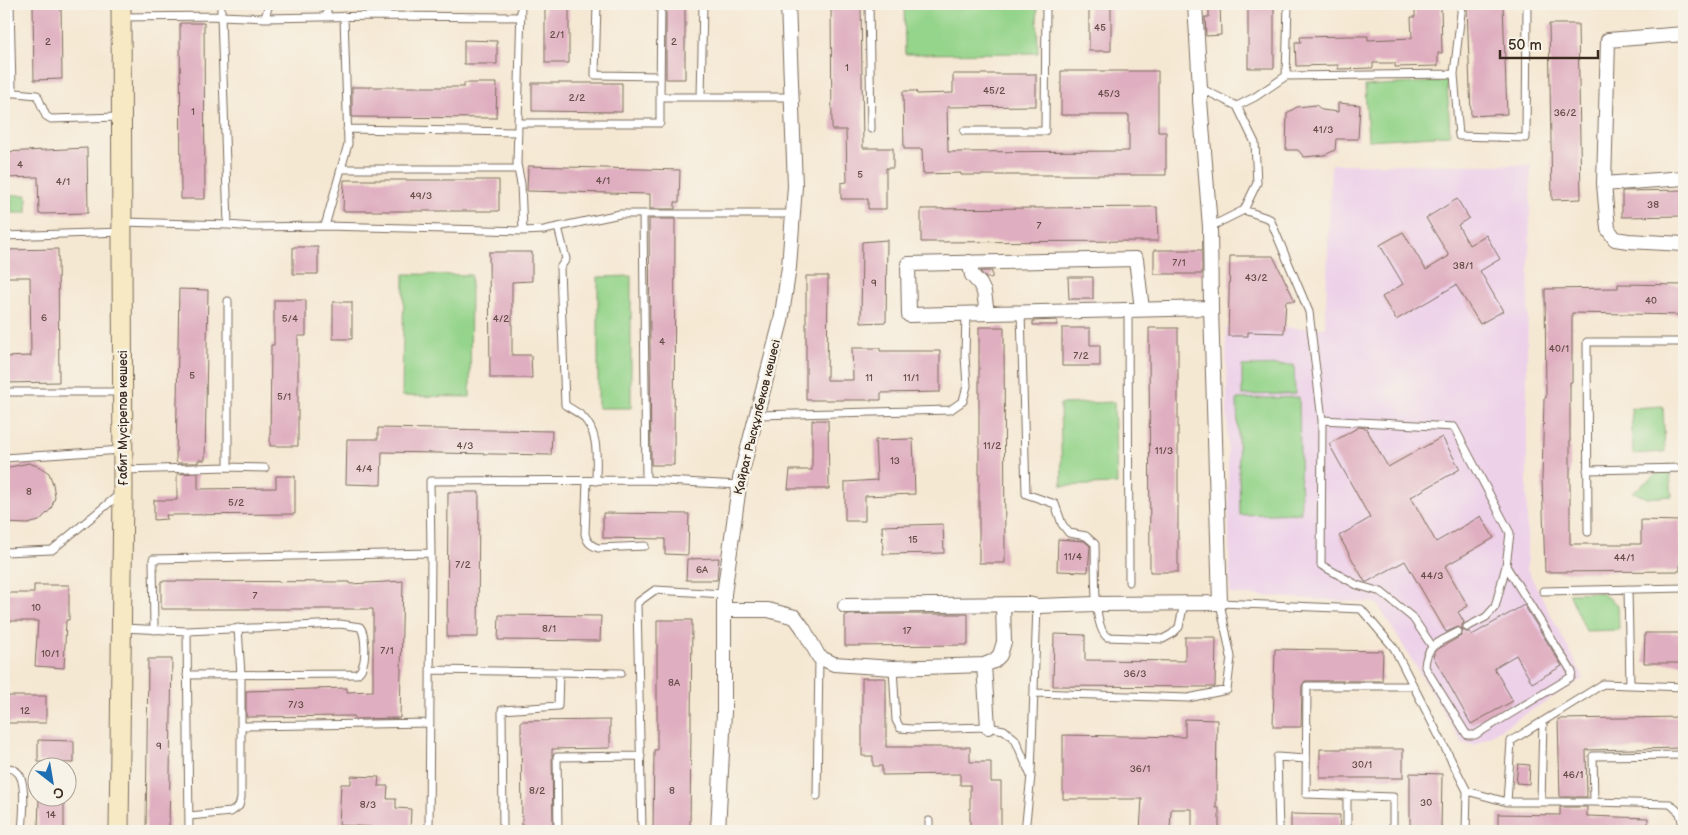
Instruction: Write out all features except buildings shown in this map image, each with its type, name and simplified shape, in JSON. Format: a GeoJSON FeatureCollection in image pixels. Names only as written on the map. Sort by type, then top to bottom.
{"type":"FeatureCollection","features":[{"type":"Feature","properties":{"kind":"street","name":"Қайрат Рысқұлбеков көшесі"},"geometry":{"type":"LineString","coordinates":[[718,831],[724,712],[724,594],[740,485],[781,321],[794,214],[795,186],[788,4]]}},
{"type":"Feature","properties":{"kind":"street"},"geometry":{"type":"LineString","coordinates":[[845,606],[1028,604],[1037,606],[1220,603],[1210,227],[1194,4]]}},
{"type":"Feature","properties":{"kind":"street","name":"Ғабит Мүсірепов көшесі"},"geometry":{"type":"LineString","coordinates":[[119,831],[123,491],[121,10]]}},
{"type":"Feature","properties":{"kind":"street"},"geometry":{"type":"LineString","coordinates":[[1684,34],[1608,40],[1604,184],[1608,229],[1616,239],[1628,242],[1684,244]]}},
{"type":"Feature","properties":{"kind":"street"},"geometry":{"type":"LineString","coordinates":[[1604,184],[1684,178]]}},
{"type":"Feature","properties":{"kind":"street"},"geometry":{"type":"LineString","coordinates":[[1135,310],[1136,259],[908,264],[908,314],[987,313],[1135,310],[1211,308]]}},
{"type":"Feature","properties":{"kind":"street"},"geometry":{"type":"LineString","coordinates":[[969,262],[972,275],[984,292],[987,313]]}},
{"type":"Feature","properties":{"kind":"street"},"geometry":{"type":"LineString","coordinates":[[724,610],[768,610],[795,617],[818,657],[834,664],[893,668],[984,665],[994,662],[1000,655],[1004,642],[1003,604]]}},
{"type":"Feature","properties":{"kind":"street"},"geometry":{"type":"LineString","coordinates":[[984,665],[988,727]]}},
{"type":"Feature","properties":{"kind":"lane"},"geometry":{"type":"LineString","coordinates":[[10,4],[7,43],[12,89],[16,93]]}},
{"type":"Feature","properties":{"kind":"lane"},"geometry":{"type":"LineString","coordinates":[[221,4],[228,225]]}},
{"type":"Feature","properties":{"kind":"lane"},"geometry":{"type":"LineString","coordinates":[[265,18],[269,4]]}},
{"type":"Feature","properties":{"kind":"lane"},"geometry":{"type":"LineString","coordinates":[[327,4],[327,16]]}},
{"type":"Feature","properties":{"kind":"lane"},"geometry":{"type":"LineString","coordinates":[[521,4],[518,169],[521,184],[523,231]]}},
{"type":"Feature","properties":{"kind":"lane"},"geometry":{"type":"LineString","coordinates":[[598,4],[595,75],[660,76]]}},
{"type":"Feature","properties":{"kind":"lane"},"geometry":{"type":"LineString","coordinates":[[518,123],[660,123],[661,4]]}},
{"type":"Feature","properties":{"kind":"lane"},"geometry":{"type":"LineString","coordinates":[[702,97],[703,4]]}},
{"type":"Feature","properties":{"kind":"lane"},"geometry":{"type":"LineString","coordinates":[[869,4],[871,129]]}},
{"type":"Feature","properties":{"kind":"lane"},"geometry":{"type":"LineString","coordinates":[[964,131],[1045,131],[1046,4]]}},
{"type":"Feature","properties":{"kind":"lane"},"geometry":{"type":"LineString","coordinates":[[1286,76],[1288,4]]}},
{"type":"Feature","properties":{"kind":"lane"},"geometry":{"type":"LineString","coordinates":[[1462,4],[1454,74],[1459,136],[1526,138],[1527,4]]}},
{"type":"Feature","properties":{"kind":"lane"},"geometry":{"type":"LineString","coordinates":[[121,10],[265,18],[327,16],[521,17]]}},
{"type":"Feature","properties":{"kind":"lane"},"geometry":{"type":"LineString","coordinates":[[325,226],[348,144],[344,16]]}},
{"type":"Feature","properties":{"kind":"lane"},"geometry":{"type":"LineString","coordinates":[[1237,106],[1256,97],[1286,76],[1454,74]]}},
{"type":"Feature","properties":{"kind":"lane"},"geometry":{"type":"LineString","coordinates":[[1200,88],[1237,106],[1255,143],[1257,183],[1244,210],[1210,227]]}},
{"type":"Feature","properties":{"kind":"lane"},"geometry":{"type":"LineString","coordinates":[[4,93],[37,95],[46,116],[51,119],[122,117]]}},
{"type":"Feature","properties":{"kind":"lane"},"geometry":{"type":"LineString","coordinates":[[660,97],[791,97]]}},
{"type":"Feature","properties":{"kind":"lane"},"geometry":{"type":"LineString","coordinates":[[347,129],[518,132]]}},
{"type":"Feature","properties":{"kind":"lane"},"geometry":{"type":"LineString","coordinates":[[341,169],[518,169]]}},
{"type":"Feature","properties":{"kind":"lane"},"geometry":{"type":"LineString","coordinates":[[1244,210],[1270,219],[1309,312],[1322,420],[1321,565],[1357,585],[1381,592],[1413,618],[1432,646]]}},
{"type":"Feature","properties":{"kind":"lane"},"geometry":{"type":"LineString","coordinates":[[4,236],[122,227],[228,225],[252,227],[325,226],[523,231],[544,230],[620,214],[794,214]]}},
{"type":"Feature","properties":{"kind":"lane"},"geometry":{"type":"LineString","coordinates":[[643,214],[646,480]]}},
{"type":"Feature","properties":{"kind":"lane"},"geometry":{"type":"LineString","coordinates":[[558,227],[566,259],[560,268],[565,405],[581,416],[592,427],[595,443],[596,481]]}},
{"type":"Feature","properties":{"kind":"lane"},"geometry":{"type":"LineString","coordinates":[[228,301],[228,467]]}},
{"type":"Feature","properties":{"kind":"lane"},"geometry":{"type":"LineString","coordinates":[[1129,582],[1135,310]]}},
{"type":"Feature","properties":{"kind":"lane"},"geometry":{"type":"LineString","coordinates":[[1021,312],[1026,494],[1055,504],[1062,524],[1070,533],[1086,536],[1095,544],[1096,604],[1103,634],[1107,636],[1163,639],[1179,627],[1184,603]]}},
{"type":"Feature","properties":{"kind":"lane"},"geometry":{"type":"LineString","coordinates":[[758,415],[950,410],[963,400],[968,386],[965,356],[966,313]]}},
{"type":"Feature","properties":{"kind":"lane"},"geometry":{"type":"LineString","coordinates":[[1588,532],[1587,342],[1684,342]]}},
{"type":"Feature","properties":{"kind":"lane"},"geometry":{"type":"LineString","coordinates":[[4,392],[123,392]]}},
{"type":"Feature","properties":{"kind":"lane"},"geometry":{"type":"LineString","coordinates":[[1322,420],[1454,427],[1510,533],[1506,566],[1494,607],[1486,617],[1467,628]]}},
{"type":"Feature","properties":{"kind":"lane"},"geometry":{"type":"LineString","coordinates":[[4,458],[122,450]]}},
{"type":"Feature","properties":{"kind":"lane"},"geometry":{"type":"LineString","coordinates":[[123,470],[228,467],[265,468]]}},
{"type":"Feature","properties":{"kind":"lane"},"geometry":{"type":"LineString","coordinates":[[1587,470],[1684,468]]}},
{"type":"Feature","properties":{"kind":"lane"},"geometry":{"type":"LineString","coordinates":[[429,831],[430,481],[646,480],[740,485]]}},
{"type":"Feature","properties":{"kind":"lane"},"geometry":{"type":"LineString","coordinates":[[587,481],[585,534],[587,541],[598,548],[644,546]]}},
{"type":"Feature","properties":{"kind":"lane"},"geometry":{"type":"LineString","coordinates":[[4,552],[52,550],[123,491]]}},
{"type":"Feature","properties":{"kind":"lane"},"geometry":{"type":"LineString","coordinates":[[154,630],[154,559],[431,552]]}},
{"type":"Feature","properties":{"kind":"lane"},"geometry":{"type":"LineString","coordinates":[[1458,632],[1432,646],[1425,655],[1425,667],[1467,735],[1475,735],[1571,678],[1572,672],[1506,566]]}},
{"type":"Feature","properties":{"kind":"lane"},"geometry":{"type":"LineString","coordinates":[[1543,591],[1684,588]]}},
{"type":"Feature","properties":{"kind":"lane"},"geometry":{"type":"LineString","coordinates":[[1628,589],[1630,685]]}},
{"type":"Feature","properties":{"kind":"lane"},"geometry":{"type":"LineString","coordinates":[[642,831],[638,603],[655,590],[724,594]]}},
{"type":"Feature","properties":{"kind":"lane"},"geometry":{"type":"LineString","coordinates":[[1034,693],[1188,698],[1227,690],[1231,657],[1220,603],[1361,609],[1394,648],[1467,791],[1466,831]]}},
{"type":"Feature","properties":{"kind":"lane"},"geometry":{"type":"LineString","coordinates":[[1025,831],[1031,776],[1037,606]]}},
{"type":"Feature","properties":{"kind":"lane"},"geometry":{"type":"LineString","coordinates":[[122,628],[187,631],[346,625],[360,627],[364,631],[363,667],[357,674],[188,675]]}},
{"type":"Feature","properties":{"kind":"lane"},"geometry":{"type":"LineString","coordinates":[[189,816],[232,812],[239,806],[241,798],[241,675],[238,628]]}},
{"type":"Feature","properties":{"kind":"lane"},"geometry":{"type":"LineString","coordinates":[[187,631],[189,831]]}},
{"type":"Feature","properties":{"kind":"lane"},"geometry":{"type":"LineString","coordinates":[[817,796],[818,657]]}},
{"type":"Feature","properties":{"kind":"lane"},"geometry":{"type":"LineString","coordinates":[[893,668],[896,720],[900,728],[912,730],[988,727],[1004,730],[1015,739],[1031,776]]}},
{"type":"Feature","properties":{"kind":"lane"},"geometry":{"type":"LineString","coordinates":[[430,670],[621,673]]}},
{"type":"Feature","properties":{"kind":"lane"},"geometry":{"type":"LineString","coordinates":[[503,831],[502,710],[558,706],[559,672]]}},
{"type":"Feature","properties":{"kind":"lane"},"geometry":{"type":"LineString","coordinates":[[1506,802],[1511,741],[1603,684],[1684,688]]}},
{"type":"Feature","properties":{"kind":"lane"},"geometry":{"type":"LineString","coordinates":[[1393,831],[1394,796],[1306,794],[1307,686],[1413,686]]}},
{"type":"Feature","properties":{"kind":"lane"},"geometry":{"type":"LineString","coordinates":[[1541,802],[1543,721]]}},
{"type":"Feature","properties":{"kind":"lane"},"geometry":{"type":"LineString","coordinates":[[240,726],[430,724]]}},
{"type":"Feature","properties":{"kind":"lane"},"geometry":{"type":"LineString","coordinates":[[1594,802],[1593,756],[1684,755]]}},
{"type":"Feature","properties":{"kind":"lane"},"geometry":{"type":"LineString","coordinates":[[558,831],[557,757],[641,756]]}},
{"type":"Feature","properties":{"kind":"lane"},"geometry":{"type":"LineString","coordinates":[[1278,831],[1277,757],[1306,759]]}},
{"type":"Feature","properties":{"kind":"lane"},"geometry":{"type":"LineString","coordinates":[[4,768],[12,768],[23,781],[22,831]]}},
{"type":"Feature","properties":{"kind":"lane"},"geometry":{"type":"LineString","coordinates":[[1467,791],[1506,802],[1670,804],[1680,813],[1684,830]]}},
{"type":"Feature","properties":{"kind":"lane"},"geometry":{"type":"LineString","coordinates":[[1347,795],[1347,831]]}},
{"type":"Feature","properties":{"kind":"lane"},"geometry":{"type":"LineString","coordinates":[[929,821],[929,831]]}},
{"type":"Feature","properties":{"kind":"shaded area"},"geometry":{"type":"Polygon","coordinates":[[[1331,164],[1531,165],[1527,366],[1527,569],[1584,678],[1475,745],[1463,744],[1377,603],[1230,594],[1226,328],[1325,328],[1331,164]]]}},
{"type":"Feature","properties":{"kind":"green space"},"geometry":{"type":"Polygon","coordinates":[[[904,4],[1037,4],[1038,53],[905,54],[904,4]]]}},
{"type":"Feature","properties":{"kind":"green space"},"geometry":{"type":"Polygon","coordinates":[[[1447,81],[1450,135],[1368,140],[1365,86],[1447,81]]]}},
{"type":"Feature","properties":{"kind":"green space"},"geometry":{"type":"Polygon","coordinates":[[[11,195],[27,195],[27,213],[11,213],[11,195]]]}},
{"type":"Feature","properties":{"kind":"green space"},"geometry":{"type":"Polygon","coordinates":[[[404,274],[471,275],[470,397],[402,396],[404,274]]]}},
{"type":"Feature","properties":{"kind":"green space"},"geometry":{"type":"Polygon","coordinates":[[[631,276],[631,408],[598,408],[598,277],[631,276]]]}},
{"type":"Feature","properties":{"kind":"green space"},"geometry":{"type":"Polygon","coordinates":[[[1294,365],[1295,394],[1242,395],[1242,366],[1294,365]]]}},
{"type":"Feature","properties":{"kind":"green space"},"geometry":{"type":"Polygon","coordinates":[[[1299,397],[1301,513],[1240,515],[1237,399],[1299,397]]]}},
{"type":"Feature","properties":{"kind":"green space"},"geometry":{"type":"Polygon","coordinates":[[[1114,402],[1117,484],[1062,486],[1060,404],[1114,402]]]}},
{"type":"Feature","properties":{"kind":"green space"},"geometry":{"type":"Polygon","coordinates":[[[1663,406],[1665,452],[1633,454],[1631,408],[1663,406]]]}},
{"type":"Feature","properties":{"kind":"green space"},"geometry":{"type":"Polygon","coordinates":[[[1669,464],[1672,496],[1647,498],[1633,492],[1669,464]]]}},
{"type":"Feature","properties":{"kind":"green space"},"geometry":{"type":"Polygon","coordinates":[[[1600,592],[1618,605],[1619,630],[1586,631],[1569,593],[1600,592]]]}}]}
